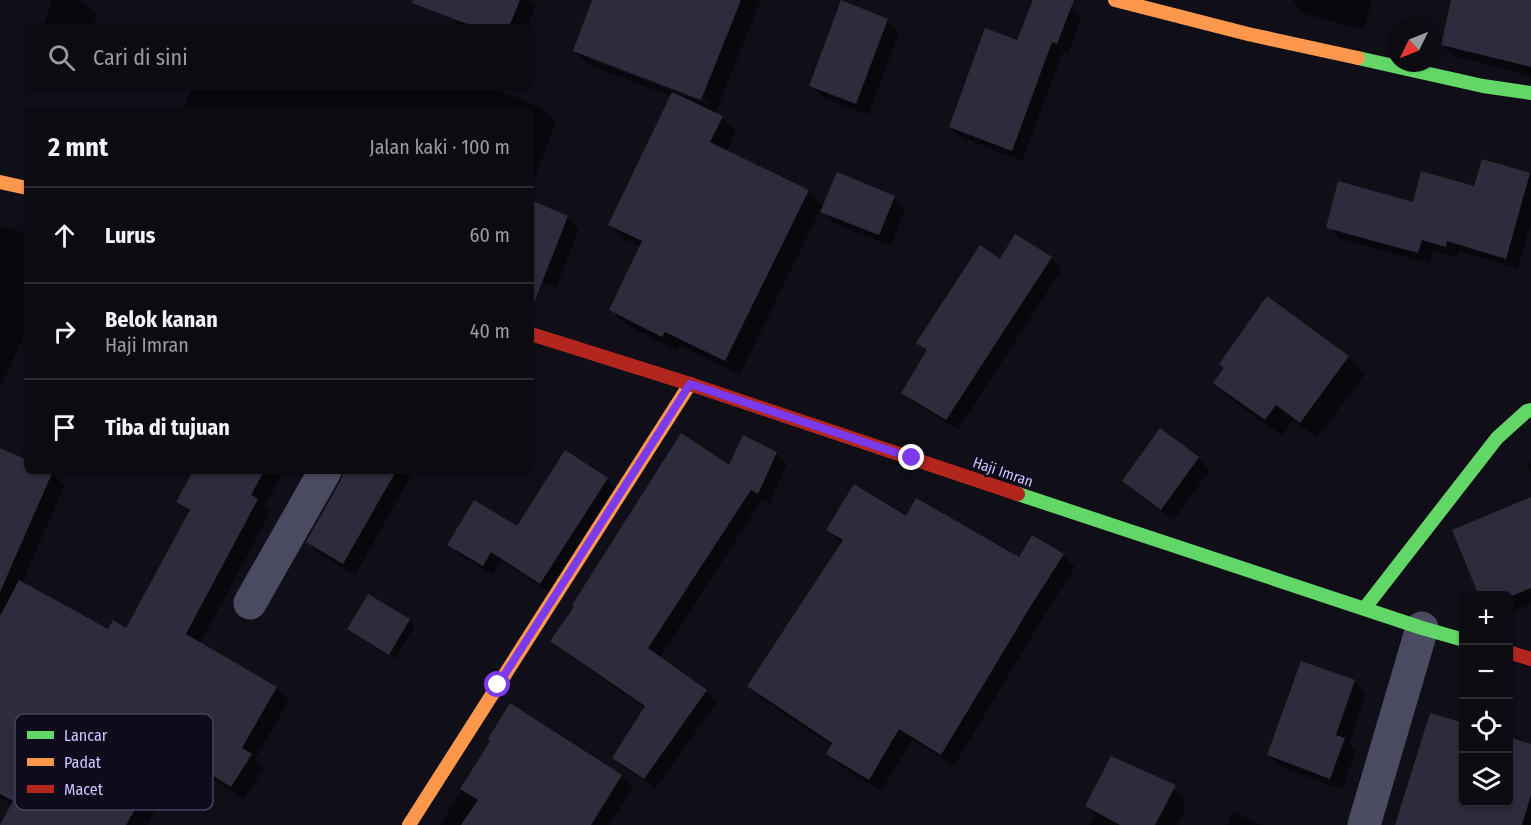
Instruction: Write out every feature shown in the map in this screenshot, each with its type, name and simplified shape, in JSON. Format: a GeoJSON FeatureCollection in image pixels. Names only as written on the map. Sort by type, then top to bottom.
{"type":"FeatureCollection","features":[{"type":"Feature","properties":{"kind":"street"},"geometry":{"type":"LineString","coordinates":[[1114,0],[1248,34],[1482,86],[1531,93]]}},
{"type":"Feature","properties":{"kind":"street","name":"Haji Imran"},"geometry":{"type":"LineString","coordinates":[[534,335],[690,384],[1178,548],[1459,639]]}},
{"type":"Feature","properties":{"kind":"street"},"geometry":{"type":"LineString","coordinates":[[409,825],[690,384]]}},
{"type":"Feature","properties":{"kind":"street"},"geometry":{"type":"LineString","coordinates":[[1364,609],[1497,438],[1531,410]]}},
{"type":"Feature","properties":{"kind":"street"},"geometry":{"type":"LineString","coordinates":[[250,603],[323,474]]}},
{"type":"Feature","properties":{"kind":"street"},"geometry":{"type":"LineString","coordinates":[[1364,825],[1422,628]]}},
{"type":"Feature","properties":{"kind":"street"},"geometry":{"type":"LineString","coordinates":[[1513,653],[1531,659]]}},
{"type":"Feature","properties":{"kind":"building"},"geometry":{"type":"Polygon","coordinates":[[[413,0],[520,0],[510,24],[467,24],[412,3],[413,0]]]}},
{"type":"Feature","properties":{"kind":"building"},"geometry":{"type":"Polygon","coordinates":[[[592,0],[741,0],[701,100],[573,51],[592,0]]]}},
{"type":"Feature","properties":{"kind":"building"},"geometry":{"type":"Polygon","coordinates":[[[841,0],[888,19],[856,104],[809,86],[841,0]]]}},
{"type":"Feature","properties":{"kind":"building"},"geometry":{"type":"Polygon","coordinates":[[[1033,0],[1074,0],[1057,44],[1052,42],[1012,151],[949,127],[985,28],[1017,40],[1033,0]]]}},
{"type":"Feature","properties":{"kind":"building"},"geometry":{"type":"Polygon","coordinates":[[[1451,0],[1531,0],[1531,67],[1441,45],[1451,0]]]}},
{"type":"Feature","properties":{"kind":"building"},"geometry":{"type":"Polygon","coordinates":[[[672,92],[723,116],[710,142],[809,190],[725,361],[665,332],[662,337],[609,310],[642,241],[608,225],[672,92]]]}},
{"type":"Feature","properties":{"kind":"building"},"geometry":{"type":"Polygon","coordinates":[[[1482,159],[1530,173],[1506,259],[1447,241],[1446,247],[1422,240],[1418,253],[1326,228],[1338,181],[1413,202],[1421,171],[1474,186],[1482,159]]]}},
{"type":"Feature","properties":{"kind":"building"},"geometry":{"type":"Polygon","coordinates":[[[837,172],[895,196],[879,235],[820,212],[837,172]]]}},
{"type":"Feature","properties":{"kind":"building"},"geometry":{"type":"Polygon","coordinates":[[[534,201],[568,216],[534,302],[534,201]]]}},
{"type":"Feature","properties":{"kind":"building"},"geometry":{"type":"Polygon","coordinates":[[[1015,234],[1052,257],[946,420],[901,393],[927,350],[916,343],[980,245],[1000,259],[1015,234]]]}},
{"type":"Feature","properties":{"kind":"building"},"geometry":{"type":"Polygon","coordinates":[[[1267,296],[1349,356],[1300,423],[1276,405],[1265,420],[1213,383],[1224,368],[1219,364],[1267,296]]]}},
{"type":"Feature","properties":{"kind":"building"},"geometry":{"type":"Polygon","coordinates":[[[1160,428],[1199,457],[1161,510],[1122,481],[1160,428]]]}},
{"type":"Feature","properties":{"kind":"building"},"geometry":{"type":"Polygon","coordinates":[[[681,433],[729,465],[743,435],[777,452],[758,494],[751,490],[648,648],[707,690],[644,779],[612,758],[645,706],[550,641],[574,607],[572,605],[681,433]]]}},
{"type":"Feature","properties":{"kind":"building"},"geometry":{"type":"Polygon","coordinates":[[[0,448],[24,459],[24,474],[52,474],[0,592],[0,448]]]}},
{"type":"Feature","properties":{"kind":"building"},"geometry":{"type":"Polygon","coordinates":[[[565,450],[608,478],[540,584],[491,552],[483,566],[447,545],[474,500],[517,526],[565,450]]]}},
{"type":"Feature","properties":{"kind":"building"},"geometry":{"type":"Polygon","coordinates":[[[191,474],[262,474],[251,495],[258,499],[186,634],[277,687],[242,748],[252,754],[231,787],[213,776],[213,714],[15,714],[15,810],[135,810],[126,825],[0,825],[13,801],[0,794],[0,616],[19,580],[108,629],[113,620],[126,628],[190,510],[176,502],[191,474]]]}},
{"type":"Feature","properties":{"kind":"building"},"geometry":{"type":"Polygon","coordinates":[[[343,474],[394,474],[343,564],[306,542],[343,474]]]}},
{"type":"Feature","properties":{"kind":"building"},"geometry":{"type":"Polygon","coordinates":[[[854,484],[906,516],[916,498],[1019,557],[1032,535],[1064,554],[941,755],[899,729],[869,780],[826,754],[832,743],[747,686],[843,540],[826,530],[854,484]]]}},
{"type":"Feature","properties":{"kind":"building"},"geometry":{"type":"Polygon","coordinates":[[[1531,497],[1531,588],[1513,596],[1513,591],[1477,591],[1452,530],[1531,497]]]}},
{"type":"Feature","properties":{"kind":"building"},"geometry":{"type":"Polygon","coordinates":[[[368,594],[410,619],[389,655],[347,629],[368,594]]]}},
{"type":"Feature","properties":{"kind":"building"},"geometry":{"type":"Polygon","coordinates":[[[1301,661],[1355,680],[1336,735],[1345,738],[1330,779],[1267,755],[1301,661]]]}},
{"type":"Feature","properties":{"kind":"building"},"geometry":{"type":"Polygon","coordinates":[[[510,703],[622,775],[591,825],[461,825],[478,800],[460,789],[490,741],[488,739],[510,703]]]}},
{"type":"Feature","properties":{"kind":"building"},"geometry":{"type":"Polygon","coordinates":[[[1430,713],[1459,722],[1459,807],[1513,807],[1513,738],[1531,744],[1531,795],[1522,825],[1395,825],[1430,713]]]}},
{"type":"Feature","properties":{"kind":"building"},"geometry":{"type":"Polygon","coordinates":[[[1111,756],[1176,785],[1155,825],[1120,825],[1085,806],[1111,756]]]}},
{"type":"Feature","properties":{"kind":"traffic: fast"},"geometry":{"type":"LineString","coordinates":[[1358,58],[1483,86],[1531,93]]}},
{"type":"Feature","properties":{"kind":"traffic: fast"},"geometry":{"type":"LineString","coordinates":[[1364,609],[1497,438],[1531,410]]}},
{"type":"Feature","properties":{"kind":"traffic: fast"},"geometry":{"type":"LineString","coordinates":[[1018,494],[1459,639]]}},
{"type":"Feature","properties":{"kind":"traffic: slow"},"geometry":{"type":"LineString","coordinates":[[1115,0],[1248,34],[1358,58]]}},
{"type":"Feature","properties":{"kind":"traffic: slow"},"geometry":{"type":"LineString","coordinates":[[0,182],[24,187]]}},
{"type":"Feature","properties":{"kind":"traffic: slow"},"geometry":{"type":"LineString","coordinates":[[409,825],[690,384]]}},
{"type":"Feature","properties":{"kind":"traffic: jam"},"geometry":{"type":"LineString","coordinates":[[534,335],[690,384],[1018,494]]}},
{"type":"Feature","properties":{"kind":"traffic: jam"},"geometry":{"type":"LineString","coordinates":[[1513,654],[1531,659]]}},
{"type":"Feature","properties":{"kind":"route"},"geometry":{"type":"LineString","coordinates":[[498,685],[690,384],[912,458]]}}]}
